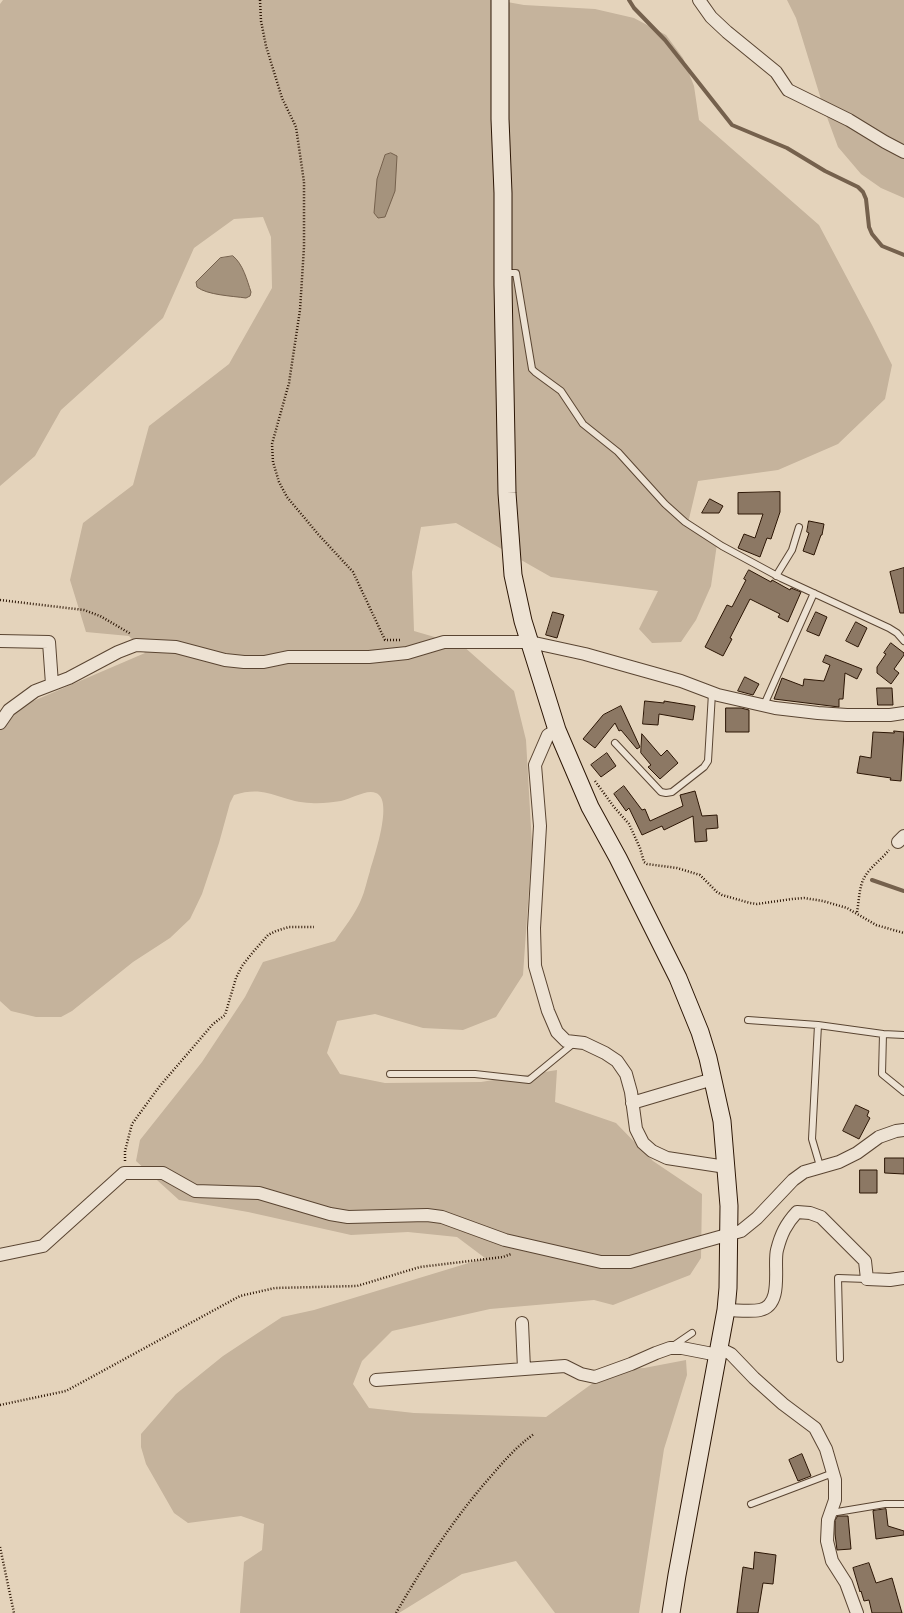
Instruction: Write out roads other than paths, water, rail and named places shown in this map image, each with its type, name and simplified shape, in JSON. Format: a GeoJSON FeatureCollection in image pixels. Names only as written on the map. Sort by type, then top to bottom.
{"type":"FeatureCollection","features":[{"type":"Feature","properties":{"kind":"street"},"geometry":{"type":"LineString","coordinates":[[500,0],[500,119],[503,193],[507,500],[513,575],[530,642],[557,730],[590,807],[618,858],[678,978],[700,1032],[713,1079],[722,1121],[729,1206],[726,1310],[671,1613]]}},
{"type":"Feature","properties":{"kind":"street"},"geometry":{"type":"LineString","coordinates":[[699,0],[711,17],[727,32],[776,72],[788,90],[849,120],[904,152]]}},
{"type":"Feature","properties":{"kind":"street"},"geometry":{"type":"LineString","coordinates":[[0,641],[49,642],[52,684]]}},
{"type":"Feature","properties":{"kind":"street"},"geometry":{"type":"LineString","coordinates":[[0,723],[9,710],[35,690],[69,678],[118,652],[136,645],[176,647],[225,660],[264,662],[288,657],[368,657],[407,653],[444,642],[530,642],[584,654],[681,682],[712,693],[764,705],[797,711],[840,715],[890,715],[904,713]]}},
{"type":"Feature","properties":{"kind":"street"},"geometry":{"type":"LineString","coordinates":[[557,730],[548,735],[535,765],[540,826],[534,928],[535,966],[548,1011],[557,1032],[566,1041],[591,1047],[605,1053],[617,1061],[626,1074],[632,1092],[636,1129],[643,1143],[652,1151],[667,1158],[726,1167]]}},
{"type":"Feature","properties":{"kind":"street"},"geometry":{"type":"LineString","coordinates":[[632,1103],[713,1079]]}},
{"type":"Feature","properties":{"kind":"street"},"geometry":{"type":"LineString","coordinates":[[0,1255],[43,1246],[124,1173],[163,1173],[195,1191],[259,1194],[330,1214],[348,1217],[427,1215],[442,1218],[487,1235],[534,1247],[601,1262],[630,1262],[741,1231],[757,1218],[793,1180],[804,1172],[820,1166],[839,1162],[857,1153],[879,1137],[904,1130]]}},
{"type":"Feature","properties":{"kind":"street"},"geometry":{"type":"LineString","coordinates":[[726,1310],[761,1310],[770,1304],[777,1286],[776,1252],[782,1233],[789,1221],[797,1212],[810,1213],[821,1217],[865,1261],[867,1279],[890,1280],[904,1278]]}},
{"type":"Feature","properties":{"kind":"street"},"geometry":{"type":"LineString","coordinates":[[522,1324],[524,1369]]}},
{"type":"Feature","properties":{"kind":"street"},"geometry":{"type":"LineString","coordinates":[[376,1380],[565,1366],[581,1374],[595,1376],[631,1364],[670,1348],[731,1354],[766,1389],[815,1428],[826,1449],[835,1480],[835,1500],[828,1520],[827,1541],[832,1561],[846,1583],[857,1613]]}},
{"type":"Feature","properties":{"kind":"lane"},"geometry":{"type":"LineString","coordinates":[[503,273],[516,273],[532,369],[562,391],[584,424],[618,452],[677,516],[722,546],[776,576],[889,628],[897,633],[904,641]]}},
{"type":"Feature","properties":{"kind":"lane"},"geometry":{"type":"LineString","coordinates":[[776,576],[792,550],[800,527]]}},
{"type":"Feature","properties":{"kind":"lane"},"geometry":{"type":"LineString","coordinates":[[764,705],[814,593]]}},
{"type":"Feature","properties":{"kind":"lane"},"geometry":{"type":"LineString","coordinates":[[615,743],[661,792],[672,792],[704,767],[708,761],[712,693]]}},
{"type":"Feature","properties":{"kind":"lane"},"geometry":{"type":"LineString","coordinates":[[748,1020],[818,1025],[883,1034],[904,1035]]}},
{"type":"Feature","properties":{"kind":"lane"},"geometry":{"type":"LineString","coordinates":[[818,1025],[812,1139],[820,1166]]}},
{"type":"Feature","properties":{"kind":"lane"},"geometry":{"type":"LineString","coordinates":[[883,1034],[882,1074],[904,1092]]}},
{"type":"Feature","properties":{"kind":"lane"},"geometry":{"type":"LineString","coordinates":[[390,1074],[475,1074],[529,1080],[575,1042]]}},
{"type":"Feature","properties":{"kind":"lane"},"geometry":{"type":"LineString","coordinates":[[840,1359],[838,1278],[867,1279]]}},
{"type":"Feature","properties":{"kind":"lane"},"geometry":{"type":"LineString","coordinates":[[670,1348],[692,1333]]}},
{"type":"Feature","properties":{"kind":"lane"},"geometry":{"type":"LineString","coordinates":[[751,1504],[833,1473]]}},
{"type":"Feature","properties":{"kind":"lane"},"geometry":{"type":"LineString","coordinates":[[831,1513],[885,1504],[904,1504]]}},
{"type":"Feature","properties":{"kind":"waterway"},"geometry":{"type":"LineString","coordinates":[[629,0],[634,8],[665,40],[732,125],[787,148],[825,171],[858,187],[863,192],[866,199],[869,227],[872,234],[882,246],[904,255]]}},
{"type":"Feature","properties":{"kind":"waterway"},"geometry":{"type":"LineString","coordinates":[[872,880],[904,891]]}}]}
